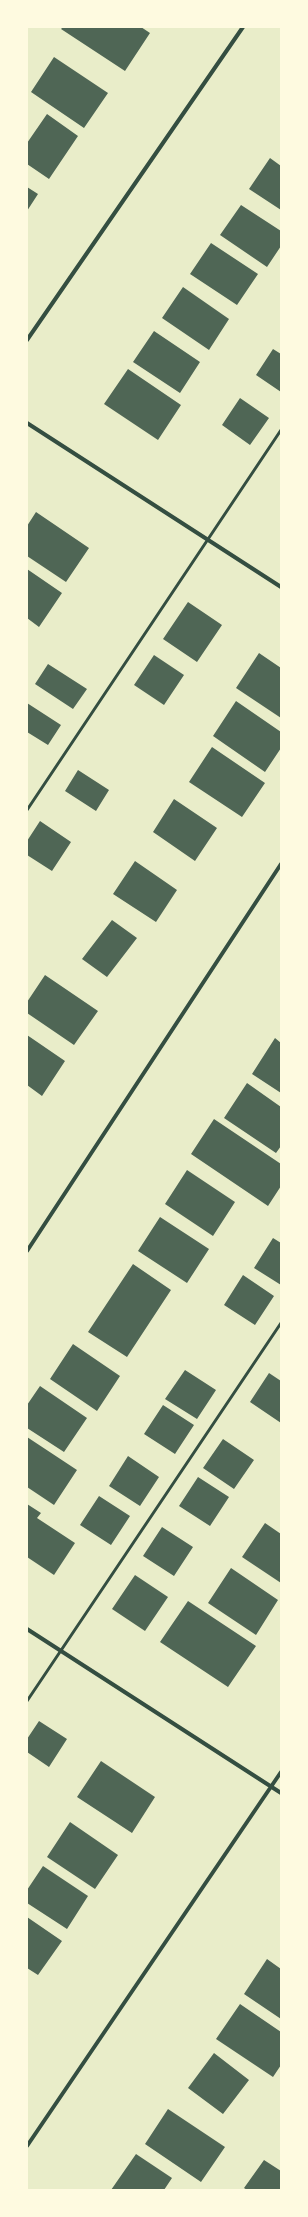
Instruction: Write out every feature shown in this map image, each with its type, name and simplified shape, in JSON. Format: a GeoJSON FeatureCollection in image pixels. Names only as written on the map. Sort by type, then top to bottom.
{"type":"FeatureCollection","features":[{"type":"Feature","properties":{"kind":"street"},"geometry":{"type":"LineString","coordinates":[[27,340],[243,27]]}},
{"type":"Feature","properties":{"kind":"street"},"geometry":{"type":"LineString","coordinates":[[27,423],[281,587]]}},
{"type":"Feature","properties":{"kind":"street"},"geometry":{"type":"LineString","coordinates":[[27,1251],[281,864]]}},
{"type":"Feature","properties":{"kind":"street"},"geometry":{"type":"LineString","coordinates":[[27,1629],[281,1793]]}},
{"type":"Feature","properties":{"kind":"street"},"geometry":{"type":"LineString","coordinates":[[27,2146],[281,1772]]}},
{"type":"Feature","properties":{"kind":"lane"},"geometry":{"type":"LineString","coordinates":[[27,810],[281,430]]}},
{"type":"Feature","properties":{"kind":"lane"},"geometry":{"type":"LineString","coordinates":[[27,1701],[281,1323]]}},
{"type":"Feature","properties":{"kind":"building"},"geometry":{"type":"Polygon","coordinates":[[[63,27],[141,27],[150,33],[125,71],[61,29],[63,27]]]}},
{"type":"Feature","properties":{"kind":"building"},"geometry":{"type":"Polygon","coordinates":[[[54,57],[108,93],[84,128],[31,92],[54,57]]]}},
{"type":"Feature","properties":{"kind":"building"},"geometry":{"type":"Polygon","coordinates":[[[47,114],[78,136],[49,179],[27,164],[27,143],[47,114]]]}},
{"type":"Feature","properties":{"kind":"building"},"geometry":{"type":"Polygon","coordinates":[[[270,158],[281,166],[281,210],[249,189],[270,158]]]}},
{"type":"Feature","properties":{"kind":"building"},"geometry":{"type":"Polygon","coordinates":[[[27,187],[38,194],[27,211],[27,187]]]}},
{"type":"Feature","properties":{"kind":"building"},"geometry":{"type":"Polygon","coordinates":[[[241,205],[281,231],[281,246],[267,267],[220,235],[241,205]]]}},
{"type":"Feature","properties":{"kind":"building"},"geometry":{"type":"Polygon","coordinates":[[[211,243],[258,274],[237,305],[190,274],[211,243]]]}},
{"type":"Feature","properties":{"kind":"building"},"geometry":{"type":"Polygon","coordinates":[[[183,287],[229,319],[209,350],[162,318],[183,287]]]}},
{"type":"Feature","properties":{"kind":"building"},"geometry":{"type":"Polygon","coordinates":[[[154,331],[200,362],[180,393],[133,362],[154,331]]]}},
{"type":"Feature","properties":{"kind":"building"},"geometry":{"type":"Polygon","coordinates":[[[273,349],[281,354],[281,392],[256,375],[273,349]]]}},
{"type":"Feature","properties":{"kind":"building"},"geometry":{"type":"Polygon","coordinates":[[[128,369],[181,405],[158,440],[104,404],[128,369]]]}},
{"type":"Feature","properties":{"kind":"building"},"geometry":{"type":"Polygon","coordinates":[[[240,398],[269,418],[250,445],[222,425],[240,398]]]}},
{"type":"Feature","properties":{"kind":"building"},"geometry":{"type":"Polygon","coordinates":[[[36,512],[89,548],[66,582],[27,556],[27,526],[36,512]]]}},
{"type":"Feature","properties":{"kind":"building"},"geometry":{"type":"Polygon","coordinates":[[[27,569],[62,593],[39,627],[27,618],[27,569]]]}},
{"type":"Feature","properties":{"kind":"building"},"geometry":{"type":"Polygon","coordinates":[[[188,602],[222,625],[197,662],[163,639],[188,602]]]}},
{"type":"Feature","properties":{"kind":"building"},"geometry":{"type":"Polygon","coordinates":[[[259,653],[281,668],[281,718],[236,688],[259,653]]]}},
{"type":"Feature","properties":{"kind":"building"},"geometry":{"type":"Polygon","coordinates":[[[154,655],[184,675],[164,705],[134,685],[154,655]]]}},
{"type":"Feature","properties":{"kind":"building"},"geometry":{"type":"Polygon","coordinates":[[[48,664],[87,689],[73,709],[35,684],[48,664]]]}},
{"type":"Feature","properties":{"kind":"building"},"geometry":{"type":"Polygon","coordinates":[[[236,701],[281,732],[281,748],[265,772],[213,736],[236,701]]]}},
{"type":"Feature","properties":{"kind":"building"},"geometry":{"type":"Polygon","coordinates":[[[27,703],[61,725],[48,745],[27,732],[27,703]]]}},
{"type":"Feature","properties":{"kind":"building"},"geometry":{"type":"Polygon","coordinates":[[[212,747],[265,783],[242,817],[189,782],[212,747]]]}},
{"type":"Feature","properties":{"kind":"building"},"geometry":{"type":"Polygon","coordinates":[[[78,770],[109,790],[96,811],[65,791],[78,770]]]}},
{"type":"Feature","properties":{"kind":"building"},"geometry":{"type":"Polygon","coordinates":[[[174,799],[217,828],[195,861],[153,832],[174,799]]]}},
{"type":"Feature","properties":{"kind":"building"},"geometry":{"type":"Polygon","coordinates":[[[40,821],[71,842],[52,871],[27,855],[27,841],[40,821]]]}},
{"type":"Feature","properties":{"kind":"building"},"geometry":{"type":"Polygon","coordinates":[[[135,861],[177,890],[156,922],[113,894],[135,861]]]}},
{"type":"Feature","properties":{"kind":"building"},"geometry":{"type":"Polygon","coordinates":[[[112,920],[137,938],[107,977],[82,959],[112,920]]]}},
{"type":"Feature","properties":{"kind":"building"},"geometry":{"type":"Polygon","coordinates":[[[45,975],[98,1011],[74,1045],[27,1013],[27,1002],[45,975]]]}},
{"type":"Feature","properties":{"kind":"building"},"geometry":{"type":"Polygon","coordinates":[[[27,1035],[65,1061],[42,1096],[27,1085],[27,1035]]]}},
{"type":"Feature","properties":{"kind":"building"},"geometry":{"type":"Polygon","coordinates":[[[275,1038],[281,1043],[281,1093],[252,1074],[275,1038]]]}},
{"type":"Feature","properties":{"kind":"building"},"geometry":{"type":"Polygon","coordinates":[[[247,1083],[281,1107],[281,1146],[276,1153],[224,1118],[247,1083]]]}},
{"type":"Feature","properties":{"kind":"building"},"geometry":{"type":"Polygon","coordinates":[[[214,1119],[281,1164],[281,1186],[268,1206],[191,1154],[214,1119]]]}},
{"type":"Feature","properties":{"kind":"building"},"geometry":{"type":"Polygon","coordinates":[[[187,1170],[235,1202],[213,1236],[165,1204],[187,1170]]]}},
{"type":"Feature","properties":{"kind":"building"},"geometry":{"type":"Polygon","coordinates":[[[160,1217],[209,1249],[187,1283],[138,1251],[160,1217]]]}},
{"type":"Feature","properties":{"kind":"building"},"geometry":{"type":"Polygon","coordinates":[[[273,1238],[281,1243],[281,1285],[254,1268],[273,1238]]]}},
{"type":"Feature","properties":{"kind":"building"},"geometry":{"type":"Polygon","coordinates":[[[133,1264],[171,1290],[127,1357],[88,1332],[133,1264]]]}},
{"type":"Feature","properties":{"kind":"building"},"geometry":{"type":"Polygon","coordinates":[[[243,1275],[274,1296],[255,1325],[224,1305],[243,1275]]]}},
{"type":"Feature","properties":{"kind":"building"},"geometry":{"type":"Polygon","coordinates":[[[73,1344],[120,1376],[97,1411],[50,1379],[73,1344]]]}},
{"type":"Feature","properties":{"kind":"building"},"geometry":{"type":"Polygon","coordinates":[[[185,1370],[216,1390],[197,1419],[165,1399],[185,1370]]]}},
{"type":"Feature","properties":{"kind":"building"},"geometry":{"type":"Polygon","coordinates":[[[269,1373],[281,1381],[281,1423],[250,1402],[269,1373]]]}},
{"type":"Feature","properties":{"kind":"building"},"geometry":{"type":"Polygon","coordinates":[[[40,1386],[87,1418],[64,1452],[27,1428],[27,1405],[40,1386]]]}},
{"type":"Feature","properties":{"kind":"building"},"geometry":{"type":"Polygon","coordinates":[[[163,1405],[194,1425],[175,1454],[144,1434],[163,1405]]]}},
{"type":"Feature","properties":{"kind":"building"},"geometry":{"type":"Polygon","coordinates":[[[27,1437],[77,1470],[54,1505],[27,1487],[27,1437]]]}},
{"type":"Feature","properties":{"kind":"building"},"geometry":{"type":"Polygon","coordinates":[[[223,1439],[254,1460],[234,1489],[203,1468],[223,1439]]]}},
{"type":"Feature","properties":{"kind":"building"},"geometry":{"type":"Polygon","coordinates":[[[128,1456],[159,1477],[140,1506],[109,1486],[128,1456]]]}},
{"type":"Feature","properties":{"kind":"building"},"geometry":{"type":"Polygon","coordinates":[[[198,1477],[229,1497],[210,1526],[179,1506],[198,1477]]]}},
{"type":"Feature","properties":{"kind":"building"},"geometry":{"type":"Polygon","coordinates":[[[99,1496],[130,1516],[111,1545],[80,1525],[99,1496]]]}},
{"type":"Feature","properties":{"kind":"building"},"geometry":{"type":"Polygon","coordinates":[[[27,1504],[41,1513],[37,1518],[75,1543],[54,1575],[27,1557],[27,1504]]]}},
{"type":"Feature","properties":{"kind":"building"},"geometry":{"type":"Polygon","coordinates":[[[265,1523],[281,1534],[281,1583],[242,1557],[265,1523]]]}},
{"type":"Feature","properties":{"kind":"building"},"geometry":{"type":"Polygon","coordinates":[[[162,1527],[193,1547],[174,1576],[143,1556],[162,1527]]]}},
{"type":"Feature","properties":{"kind":"building"},"geometry":{"type":"Polygon","coordinates":[[[231,1568],[278,1600],[256,1635],[208,1603],[231,1568]]]}},
{"type":"Feature","properties":{"kind":"building"},"geometry":{"type":"Polygon","coordinates":[[[135,1575],[168,1597],[145,1631],[112,1609],[135,1575]]]}},
{"type":"Feature","properties":{"kind":"building"},"geometry":{"type":"Polygon","coordinates":[[[188,1601],[256,1646],[228,1687],[160,1642],[188,1601]]]}},
{"type":"Feature","properties":{"kind":"building"},"geometry":{"type":"Polygon","coordinates":[[[39,1721],[67,1739],[49,1767],[27,1752],[27,1739],[39,1721]]]}},
{"type":"Feature","properties":{"kind":"building"},"geometry":{"type":"Polygon","coordinates":[[[101,1761],[155,1797],[132,1833],[77,1797],[101,1761]]]}},
{"type":"Feature","properties":{"kind":"building"},"geometry":{"type":"Polygon","coordinates":[[[70,1822],[118,1855],[95,1889],[47,1857],[70,1822]]]}},
{"type":"Feature","properties":{"kind":"building"},"geometry":{"type":"Polygon","coordinates":[[[43,1866],[88,1896],[67,1929],[27,1903],[27,1890],[43,1866]]]}},
{"type":"Feature","properties":{"kind":"building"},"geometry":{"type":"Polygon","coordinates":[[[27,1917],[62,1941],[38,1975],[27,1968],[27,1917]]]}},
{"type":"Feature","properties":{"kind":"building"},"geometry":{"type":"Polygon","coordinates":[[[267,1959],[281,1969],[281,2019],[244,1994],[267,1959]]]}},
{"type":"Feature","properties":{"kind":"building"},"geometry":{"type":"Polygon","coordinates":[[[240,2004],[281,2032],[281,2065],[273,2077],[216,2039],[240,2004]]]}},
{"type":"Feature","properties":{"kind":"building"},"geometry":{"type":"Polygon","coordinates":[[[214,2053],[249,2080],[223,2114],[188,2088],[214,2053]]]}},
{"type":"Feature","properties":{"kind":"building"},"geometry":{"type":"Polygon","coordinates":[[[168,2109],[225,2147],[201,2182],[145,2144],[168,2109]]]}},
{"type":"Feature","properties":{"kind":"building"},"geometry":{"type":"Polygon","coordinates":[[[136,2154],[172,2178],[164,2190],[111,2190],[136,2154]]]}},
{"type":"Feature","properties":{"kind":"building"},"geometry":{"type":"Polygon","coordinates":[[[264,2160],[281,2171],[281,2189],[247,2190],[244,2188],[264,2160]]]}}]}
